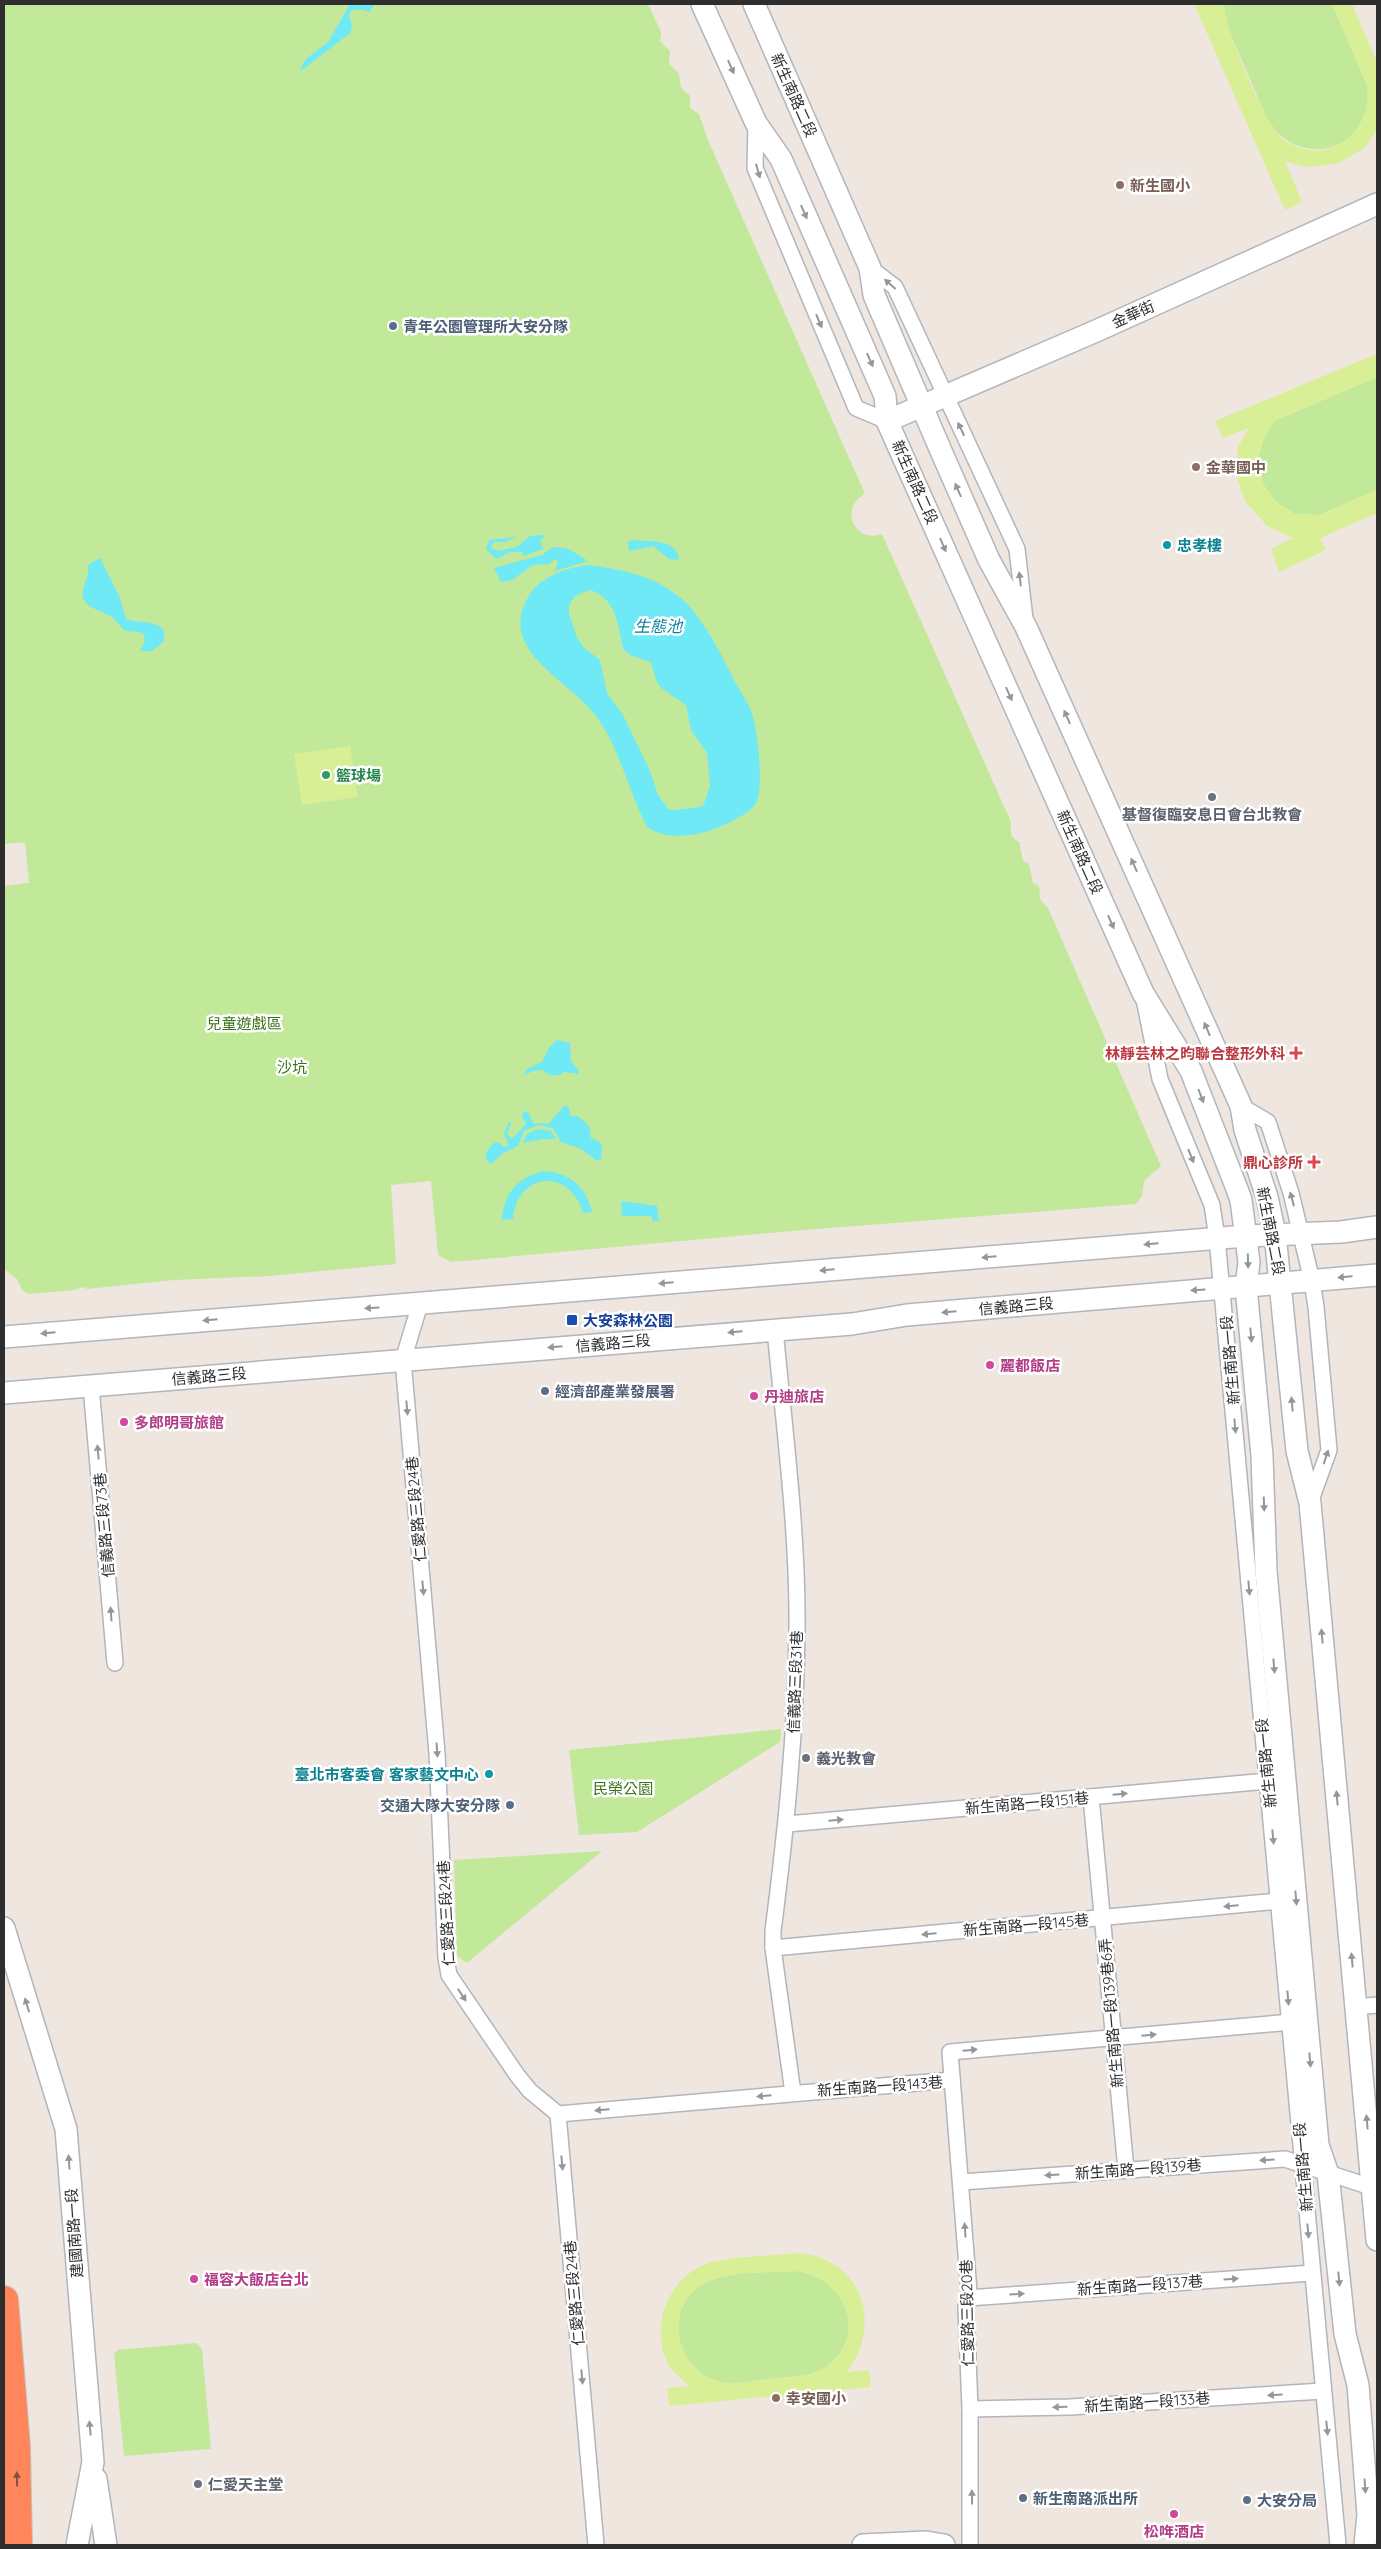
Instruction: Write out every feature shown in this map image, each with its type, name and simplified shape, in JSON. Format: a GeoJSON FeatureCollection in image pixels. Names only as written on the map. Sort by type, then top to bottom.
{"type":"FeatureCollection","features":[{"type":"Feature","properties":{"kind":"highway"},"geometry":{"type":"LineString","coordinates":[[4,2300],[16,2446],[18,2545]]}},
{"type":"Feature","properties":{"kind":"highway"},"geometry":{"type":"LineString","coordinates":[[4,2504],[8,2545]]}},
{"type":"Feature","properties":{"kind":"main road","name":"新生南路二段"},"geometry":{"type":"LineString","coordinates":[[702,4],[756,123],[781,158],[885,396],[887,421],[1143,993],[1191,1071],[1239,1195],[1249,1262],[1246,1287]]}},
{"type":"Feature","properties":{"kind":"main road","name":"新生南路二段"},"geometry":{"type":"LineString","coordinates":[[754,4],[870,268],[874,296],[989,560],[1026,628],[1240,1106],[1245,1130],[1267,1196],[1275,1234],[1281,1283]]}},
{"type":"Feature","properties":{"kind":"main road","name":"金華街"},"geometry":{"type":"LineString","coordinates":[[887,421],[1096,331],[1377,204]]}},
{"type":"Feature","properties":{"kind":"main road"},"geometry":{"type":"LineString","coordinates":[[4,1337],[1217,1238],[1341,1232],[1377,1227]]}},
{"type":"Feature","properties":{"kind":"main road","name":"信義路三段"},"geometry":{"type":"LineString","coordinates":[[4,1393],[852,1324],[907,1315],[1246,1287],[1377,1274]]}},
{"type":"Feature","properties":{"kind":"main road"},"geometry":{"type":"LineString","coordinates":[[1281,1283],[1297,1451],[1310,1503],[1356,2007],[1375,2189],[1377,2240]]}},
{"type":"Feature","properties":{"kind":"main road","name":"新生南路一段"},"geometry":{"type":"LineString","coordinates":[[1246,1287],[1262,1456],[1266,1571],[1318,2145],[1315,2170],[1345,2334],[1358,2385],[1368,2515],[1365,2545]]}},
{"type":"Feature","properties":{"kind":"main road","name":"建國南路一段"},"geometry":{"type":"LineString","coordinates":[[4,1928],[66,2129],[93,2462],[78,2545]]}},
{"type":"Feature","properties":{"kind":"main road"},"geometry":{"type":"LineString","coordinates":[[93,2462],[106,2545]]}},
{"type":"Feature","properties":{"kind":"main road"},"geometry":{"type":"LineString","coordinates":[[863,2545],[926,2542],[944,2545]]}},
{"type":"Feature","properties":{"kind":"street","name":"新生南路二段"},"geometry":{"type":"LineString","coordinates":[[756,123],[755,168],[856,408],[887,421]]}},
{"type":"Feature","properties":{"kind":"street","name":"新生南路二段"},"geometry":{"type":"LineString","coordinates":[[870,268],[896,287],[1016,549],[1026,628]]}},
{"type":"Feature","properties":{"kind":"street","name":"新生南路一段"},"geometry":{"type":"LineString","coordinates":[[1143,993],[1160,1080],[1212,1205],[1217,1238],[1291,2022],[1315,2170],[1312,2273],[1338,2545]]}},
{"type":"Feature","properties":{"kind":"street"},"geometry":{"type":"LineString","coordinates":[[1240,1106],[1268,1122],[1301,1233],[1312,1281],[1329,1450],[1310,1503]]}},
{"type":"Feature","properties":{"kind":"street","name":"仁愛路三段24巷"},"geometry":{"type":"LineString","coordinates":[[420,1304],[403,1360],[437,1753],[449,1975],[517,2075],[530,2091],[558,2114],[596,2545]]}},
{"type":"Feature","properties":{"kind":"street","name":"信義路三段31巷"},"geometry":{"type":"LineString","coordinates":[[775,1329],[796,1597],[794,1724],[787,1824],[773,1931],[773,1948],[793,2093]]}},
{"type":"Feature","properties":{"kind":"street","name":"信義路三段73巷"},"geometry":{"type":"LineString","coordinates":[[91,1386],[114,1663]]}},
{"type":"Feature","properties":{"kind":"street","name":"新生南路一段151巷"},"geometry":{"type":"LineString","coordinates":[[787,1824],[1268,1781]]}},
{"type":"Feature","properties":{"kind":"street","name":"新生南路一段139巷6弄"},"geometry":{"type":"LineString","coordinates":[[1091,1797],[1126,2170]]}},
{"type":"Feature","properties":{"kind":"street","name":"新生南路一段145巷"},"geometry":{"type":"LineString","coordinates":[[773,1948],[1279,1901]]}},
{"type":"Feature","properties":{"kind":"street"},"geometry":{"type":"LineString","coordinates":[[1356,2007],[1377,2004]]}},
{"type":"Feature","properties":{"kind":"street","name":"新生南路一段143巷"},"geometry":{"type":"LineString","coordinates":[[558,2114],[952,2080],[950,2052],[1291,2022]]}},
{"type":"Feature","properties":{"kind":"street","name":"仁愛路三段20巷"},"geometry":{"type":"LineString","coordinates":[[952,2080],[961,2182],[968,2298],[966,2308],[970,2409],[970,2545]]}},
{"type":"Feature","properties":{"kind":"street","name":"新生南路一段139巷"},"geometry":{"type":"LineString","coordinates":[[961,2182],[1285,2159],[1375,2189]]}},
{"type":"Feature","properties":{"kind":"street","name":"新生南路一段137巷"},"geometry":{"type":"LineString","coordinates":[[968,2298],[1312,2273]]}},
{"type":"Feature","properties":{"kind":"street","name":"新生南路一段133巷"},"geometry":{"type":"LineString","coordinates":[[970,2409],[1070,2407],[1323,2391]]}},
{"type":"Feature","properties":{"kind":"green space"},"geometry":{"type":"Polygon","coordinates":[[[4,4],[648,4],[661,32],[660,41],[670,51],[669,64],[679,74],[681,88],[690,96],[690,108],[699,114],[708,140],[865,494],[857,500],[853,507],[853,523],[864,534],[872,536],[882,534],[1011,822],[1011,834],[1019,842],[1023,861],[1029,864],[1033,883],[1039,886],[1040,899],[1048,908],[1161,1166],[1144,1181],[1142,1196],[1136,1204],[792,1231],[451,1262],[438,1255],[431,1181],[391,1185],[396,1264],[269,1276],[174,1280],[87,1289],[83,1287],[75,1290],[29,1294],[23,1291],[17,1279],[4,1269],[4,886],[29,883],[25,842],[4,844],[4,4]]]}},
{"type":"Feature","properties":{"kind":"green space"},"geometry":{"type":"Polygon","coordinates":[[[1194,4],[1224,4],[1238,53],[1256,96],[1275,130],[1283,139],[1299,148],[1315,150],[1330,148],[1343,142],[1355,131],[1363,118],[1367,102],[1367,85],[1332,4],[1352,4],[1377,62],[1377,130],[1366,147],[1337,164],[1305,167],[1285,161],[1302,202],[1285,210],[1194,4]]]}},
{"type":"Feature","properties":{"kind":"green space"},"geometry":{"type":"Polygon","coordinates":[[[1224,4],[1332,4],[1367,85],[1367,106],[1361,124],[1349,137],[1335,146],[1318,149],[1301,147],[1284,138],[1269,123],[1226,24],[1224,4]]]}},
{"type":"Feature","properties":{"kind":"green space"},"geometry":{"type":"Polygon","coordinates":[[[1377,354],[1377,377],[1274,421],[1263,440],[1258,459],[1263,484],[1276,502],[1295,514],[1319,515],[1377,490],[1377,513],[1320,538],[1326,550],[1279,572],[1271,549],[1293,538],[1267,526],[1245,501],[1236,475],[1238,447],[1249,428],[1223,438],[1215,421],[1377,354]]]}},
{"type":"Feature","properties":{"kind":"green space"},"geometry":{"type":"Polygon","coordinates":[[[1377,377],[1377,490],[1319,515],[1295,514],[1276,502],[1263,484],[1258,459],[1263,440],[1274,421],[1377,377]]]}},
{"type":"Feature","properties":{"kind":"green space","name":"籃球場"},"geometry":{"type":"Polygon","coordinates":[[[350,746],[358,797],[302,805],[294,754],[350,746]]]}},
{"type":"Feature","properties":{"kind":"green space","name":"民榮公園"},"geometry":{"type":"Polygon","coordinates":[[[781,1729],[780,1742],[637,1832],[579,1835],[569,1750],[781,1729]]]}},
{"type":"Feature","properties":{"kind":"green space"},"geometry":{"type":"Polygon","coordinates":[[[602,1851],[467,1963],[457,1956],[454,1860],[602,1851]]]}},
{"type":"Feature","properties":{"kind":"green space"},"geometry":{"type":"Polygon","coordinates":[[[797,2253],[819,2257],[837,2266],[851,2279],[860,2296],[864,2314],[864,2333],[858,2353],[847,2372],[869,2370],[871,2387],[669,2406],[667,2388],[690,2386],[672,2370],[665,2357],[661,2342],[663,2313],[668,2299],[676,2287],[686,2276],[712,2262],[742,2257],[797,2253]],[[795,2271],[745,2273],[719,2278],[698,2287],[687,2299],[681,2312],[678,2327],[680,2342],[686,2355],[695,2367],[706,2376],[727,2383],[797,2376],[819,2371],[826,2367],[839,2354],[847,2339],[849,2324],[846,2309],[838,2295],[827,2284],[812,2275],[795,2271]]]}},
{"type":"Feature","properties":{"kind":"green space"},"geometry":{"type":"Polygon","coordinates":[[[795,2271],[812,2275],[827,2284],[838,2295],[846,2309],[849,2324],[847,2339],[839,2354],[826,2367],[805,2375],[732,2383],[721,2382],[706,2376],[695,2367],[686,2355],[680,2342],[678,2327],[681,2312],[687,2299],[698,2287],[731,2275],[795,2271]]]}},
{"type":"Feature","properties":{"kind":"green space"},"geometry":{"type":"Polygon","coordinates":[[[196,2343],[202,2349],[211,2449],[124,2456],[114,2354],[118,2350],[196,2343]]]}},
{"type":"Feature","properties":{"kind":"water"},"geometry":{"type":"Polygon","coordinates":[[[350,4],[375,4],[369,12],[353,10],[349,14],[352,27],[350,33],[301,71],[304,62],[328,42],[350,4]]]}},
{"type":"Feature","properties":{"kind":"water"},"geometry":{"type":"Polygon","coordinates":[[[546,535],[540,541],[543,549],[523,556],[522,552],[510,552],[496,559],[486,549],[489,540],[517,537],[504,542],[494,542],[490,548],[498,551],[517,547],[530,536],[546,535]]]}},
{"type":"Feature","properties":{"kind":"water"},"geometry":{"type":"Polygon","coordinates":[[[632,540],[661,542],[673,548],[679,560],[669,559],[653,546],[629,551],[628,542],[632,540]]]}},
{"type":"Feature","properties":{"kind":"water"},"geometry":{"type":"Polygon","coordinates":[[[551,548],[569,549],[588,561],[555,571],[558,562],[555,559],[549,564],[533,565],[512,580],[501,582],[494,568],[542,555],[551,548]]]}},
{"type":"Feature","properties":{"kind":"water"},"geometry":{"type":"Polygon","coordinates":[[[100,558],[120,598],[126,619],[155,624],[164,630],[164,641],[152,651],[140,651],[145,641],[144,635],[139,632],[126,631],[112,617],[93,608],[85,601],[83,591],[88,565],[100,558]]]}},
{"type":"Feature","properties":{"kind":"water","name":"生態池"},"geometry":{"type":"Polygon","coordinates":[[[590,565],[625,571],[658,583],[687,604],[704,625],[748,703],[754,722],[758,746],[760,784],[756,803],[740,817],[707,832],[680,836],[666,835],[647,827],[619,759],[599,720],[587,705],[541,664],[529,649],[522,633],[521,614],[530,594],[548,577],[590,565]],[[589,590],[575,596],[569,605],[569,614],[577,637],[583,647],[600,660],[607,693],[623,715],[650,771],[658,795],[668,809],[700,807],[704,804],[710,786],[707,753],[691,730],[686,705],[661,688],[656,680],[651,662],[632,656],[623,649],[614,613],[605,598],[589,590]]]}},
{"type":"Feature","properties":{"kind":"water"},"geometry":{"type":"Polygon","coordinates":[[[557,1040],[570,1043],[571,1061],[579,1071],[578,1074],[564,1072],[560,1075],[549,1075],[543,1070],[533,1071],[523,1076],[527,1069],[542,1062],[549,1048],[557,1040]]]}},
{"type":"Feature","properties":{"kind":"water"},"geometry":{"type":"Polygon","coordinates":[[[564,1106],[568,1106],[571,1116],[578,1116],[589,1126],[591,1138],[598,1141],[602,1146],[601,1159],[597,1161],[581,1149],[561,1142],[553,1128],[538,1125],[524,1131],[518,1146],[503,1153],[491,1164],[486,1160],[486,1154],[492,1144],[498,1142],[504,1147],[509,1145],[504,1134],[509,1121],[511,1124],[507,1134],[512,1139],[526,1124],[522,1116],[524,1111],[528,1112],[533,1123],[548,1124],[564,1106]]]}},
{"type":"Feature","properties":{"kind":"water"},"geometry":{"type":"Polygon","coordinates":[[[538,1129],[551,1131],[556,1139],[543,1139],[523,1143],[527,1134],[538,1129]]]}},
{"type":"Feature","properties":{"kind":"water"},"geometry":{"type":"Polygon","coordinates":[[[543,1171],[553,1172],[575,1182],[586,1195],[592,1212],[583,1213],[576,1198],[567,1188],[556,1182],[545,1181],[533,1184],[524,1192],[517,1203],[513,1219],[502,1220],[503,1210],[509,1194],[519,1182],[543,1171]]]}},
{"type":"Feature","properties":{"kind":"water"},"geometry":{"type":"Polygon","coordinates":[[[621,1201],[657,1206],[659,1221],[653,1221],[651,1216],[622,1216],[621,1201]]]}},
{"type":"Feature","properties":{"kind":"place","name":"新生國小"},"geometry":{"type":"Point","coordinates":[1120,185]}},
{"type":"Feature","properties":{"kind":"place","name":"青年公園管理所大安分隊"},"geometry":{"type":"Point","coordinates":[393,326]}},
{"type":"Feature","properties":{"kind":"place","name":"金華國中"},"geometry":{"type":"Point","coordinates":[1196,467]}},
{"type":"Feature","properties":{"kind":"place","name":"忠孝樓"},"geometry":{"type":"Point","coordinates":[1167,545]}},
{"type":"Feature","properties":{"kind":"place","name":"籃球場"},"geometry":{"type":"Point","coordinates":[326,775]}},
{"type":"Feature","properties":{"kind":"place","name":"基督復臨安息日會台北教會"},"geometry":{"type":"Point","coordinates":[1212,797]}},
{"type":"Feature","properties":{"kind":"place","name":"林靜芸林之昀聯合整形外科"},"geometry":{"type":"Point","coordinates":[1296,1053]}},
{"type":"Feature","properties":{"kind":"place","name":"鼎心診所"},"geometry":{"type":"Point","coordinates":[1314,1162]}},
{"type":"Feature","properties":{"kind":"place","name":"大安森林公園"},"geometry":{"type":"Point","coordinates":[572,1320]}},
{"type":"Feature","properties":{"kind":"place","name":"麗都飯店"},"geometry":{"type":"Point","coordinates":[990,1365]}},
{"type":"Feature","properties":{"kind":"place","name":"經濟部產業發展署"},"geometry":{"type":"Point","coordinates":[545,1391]}},
{"type":"Feature","properties":{"kind":"place","name":"丹迪旅店"},"geometry":{"type":"Point","coordinates":[754,1396]}},
{"type":"Feature","properties":{"kind":"place","name":"多郎明哥旅館"},"geometry":{"type":"Point","coordinates":[124,1422]}},
{"type":"Feature","properties":{"kind":"place","name":"義光教會"},"geometry":{"type":"Point","coordinates":[806,1758]}},
{"type":"Feature","properties":{"kind":"place","name":"臺北市客委會 客家藝文中心"},"geometry":{"type":"Point","coordinates":[489,1774]}},
{"type":"Feature","properties":{"kind":"place","name":"交通大隊大安分隊"},"geometry":{"type":"Point","coordinates":[510,1805]}},
{"type":"Feature","properties":{"kind":"place","name":"福容大飯店台北"},"geometry":{"type":"Point","coordinates":[194,2279]}},
{"type":"Feature","properties":{"kind":"place","name":"幸安國小"},"geometry":{"type":"Point","coordinates":[776,2398]}},
{"type":"Feature","properties":{"kind":"place","name":"仁愛天主堂"},"geometry":{"type":"Point","coordinates":[198,2484]}},
{"type":"Feature","properties":{"kind":"place","name":"新生南路派出所"},"geometry":{"type":"Point","coordinates":[1023,2498]}},
{"type":"Feature","properties":{"kind":"place","name":"大安分局"},"geometry":{"type":"Point","coordinates":[1247,2500]}},
{"type":"Feature","properties":{"kind":"place","name":"松哖酒店"},"geometry":{"type":"Point","coordinates":[1174,2514]}},
{"type":"Feature","properties":{"kind":"park label","name":"兒童遊戲區"},"geometry":{"type":"Point","coordinates":[244,1023]}},
{"type":"Feature","properties":{"kind":"park label","name":"沙坑"},"geometry":{"type":"Point","coordinates":[292,1067]}}]}
